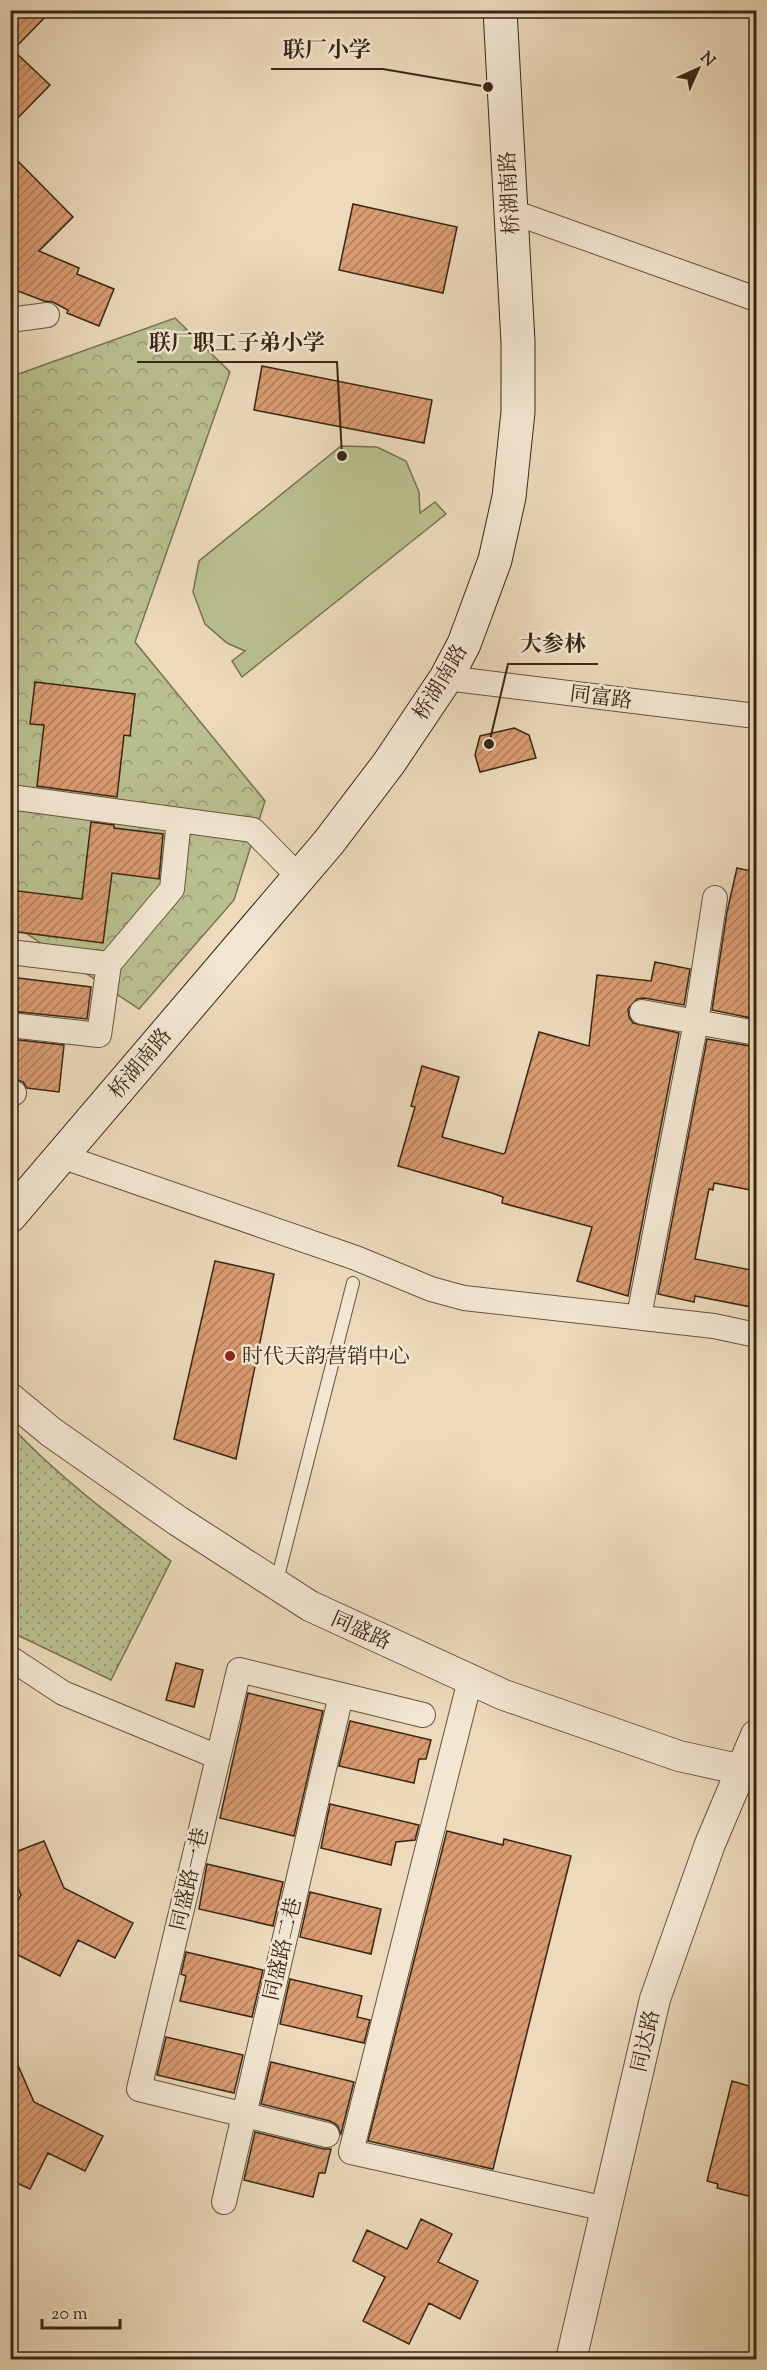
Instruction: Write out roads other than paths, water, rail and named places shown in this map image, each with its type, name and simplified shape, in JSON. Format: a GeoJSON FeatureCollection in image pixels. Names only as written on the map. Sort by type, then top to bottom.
{"type":"FeatureCollection","features":[{"type":"Feature","properties":{"kind":"main road","name":"桥湖南路"},"geometry":{"type":"LineString","coordinates":[[10,1216],[329,842],[389,763],[446,678],[464,644],[495,560],[509,497],[518,412],[518,342],[500,10]]}},
{"type":"Feature","properties":{"kind":"street"},"geometry":{"type":"LineString","coordinates":[[510,211],[756,299]]}},
{"type":"Feature","properties":{"kind":"street"},"geometry":{"type":"LineString","coordinates":[[10,320],[47,315]]}},
{"type":"Feature","properties":{"kind":"street","name":"同富路"},"geometry":{"type":"LineString","coordinates":[[446,678],[756,716]]}},
{"type":"Feature","properties":{"kind":"street"},"geometry":{"type":"LineString","coordinates":[[10,797],[253,830],[298,877]]}},
{"type":"Feature","properties":{"kind":"street"},"geometry":{"type":"LineString","coordinates":[[10,1025],[99,1035],[109,964],[172,889],[179,820]]}},
{"type":"Feature","properties":{"kind":"street"},"geometry":{"type":"LineString","coordinates":[[639,1317],[696,1022],[715,898]]}},
{"type":"Feature","properties":{"kind":"street"},"geometry":{"type":"LineString","coordinates":[[10,952],[109,964]]}},
{"type":"Feature","properties":{"kind":"street"},"geometry":{"type":"LineString","coordinates":[[642,1012],[756,1033]]}},
{"type":"Feature","properties":{"kind":"street"},"geometry":{"type":"LineString","coordinates":[[61,1156],[356,1258],[430,1289],[464,1298],[714,1326],[756,1335]]}},
{"type":"Feature","properties":{"kind":"street","name":"同盛路"},"geometry":{"type":"LineString","coordinates":[[10,1398],[51,1432],[178,1521],[310,1606],[504,1695],[679,1755],[749,1772]]}},
{"type":"Feature","properties":{"kind":"street"},"geometry":{"type":"LineString","coordinates":[[10,1658],[63,1693],[218,1757]]}},
{"type":"Feature","properties":{"kind":"street","name":"同盛路一巷"},"geometry":{"type":"LineString","coordinates":[[244,2115],[139,2089],[238,1670],[341,1695]]}},
{"type":"Feature","properties":{"kind":"street"},"geometry":{"type":"LineString","coordinates":[[467,1692],[351,2152],[606,2209]]}},
{"type":"Feature","properties":{"kind":"street"},"geometry":{"type":"LineString","coordinates":[[341,1695],[423,1715]]}},
{"type":"Feature","properties":{"kind":"street","name":"同盛路二巷"},"geometry":{"type":"LineString","coordinates":[[224,2202],[341,1695]]}},
{"type":"Feature","properties":{"kind":"street","name":"同达路"},"geometry":{"type":"LineString","coordinates":[[571,2360],[655,1999],[710,1844],[749,1772],[756,1735]]}},
{"type":"Feature","properties":{"kind":"street"},"geometry":{"type":"LineString","coordinates":[[244,2115],[327,2135]]}},
{"type":"Feature","properties":{"kind":"lane"},"geometry":{"type":"LineString","coordinates":[[276,1585],[353,1283]]}},
{"type":"Feature","properties":{"kind":"place","name":"联厂小学"},"geometry":{"type":"Point","coordinates":[488,87]}},
{"type":"Feature","properties":{"kind":"place","name":"联厂职工子弟小学"},"geometry":{"type":"Point","coordinates":[342,456]}},
{"type":"Feature","properties":{"kind":"place","name":"大参林"},"geometry":{"type":"Point","coordinates":[489,744]}},
{"type":"Feature","properties":{"kind":"place","name":"时代天韵营销中心"},"geometry":{"type":"Point","coordinates":[230,1356]}}]}
